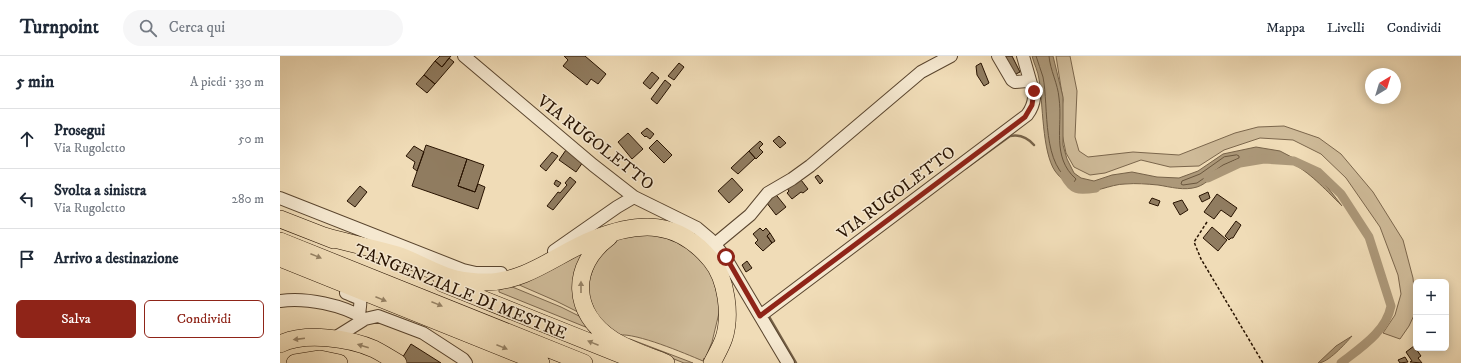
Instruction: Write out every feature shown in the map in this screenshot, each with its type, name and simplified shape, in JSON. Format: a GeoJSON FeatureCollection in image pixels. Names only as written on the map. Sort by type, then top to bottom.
{"type":"FeatureCollection","features":[{"type":"Feature","properties":{"kind":"highway","name":"TANGENZIALE DI MESTRE"},"geometry":{"type":"LineString","coordinates":[[280,219],[642,363]]}},
{"type":"Feature","properties":{"kind":"highway"},"geometry":{"type":"LineString","coordinates":[[324,236],[398,256],[456,279],[486,282],[506,280],[525,274],[594,239],[618,231],[634,227],[655,226],[675,231],[690,239],[703,250],[713,262],[725,290],[727,305],[724,337],[712,362]]}},
{"type":"Feature","properties":{"kind":"highway"},"geometry":{"type":"LineString","coordinates":[[618,231],[600,244],[590,256],[583,269],[580,283],[581,298],[585,309],[594,324],[612,339],[622,346],[666,363]]}},
{"type":"Feature","properties":{"kind":"highway","name":"TANGENZIALE DI MESTRE"},"geometry":{"type":"LineString","coordinates":[[280,242],[584,363]]}},
{"type":"Feature","properties":{"kind":"highway"},"geometry":{"type":"LineString","coordinates":[[280,258],[541,363]]}},
{"type":"Feature","properties":{"kind":"highway"},"geometry":{"type":"LineString","coordinates":[[280,344],[296,339],[319,337],[333,339],[368,347],[398,363]]}},
{"type":"Feature","properties":{"kind":"highway"},"geometry":{"type":"LineString","coordinates":[[294,363],[320,359],[339,363]]}},
{"type":"Feature","properties":{"kind":"street","name":"VIA RUGOLETTO"},"geometry":{"type":"LineString","coordinates":[[464,56],[593,165],[634,197],[697,228],[715,244],[726,257],[788,363]]}},
{"type":"Feature","properties":{"kind":"street"},"geometry":{"type":"LineString","coordinates":[[715,244],[750,215],[764,196],[810,166],[921,72],[951,56]]}},
{"type":"Feature","properties":{"kind":"street"},"geometry":{"type":"LineString","coordinates":[[998,56],[1012,80],[1015,82],[1027,80],[1031,84]]}},
{"type":"Feature","properties":{"kind":"street","name":"VIA RUGOLETTO"},"geometry":{"type":"LineString","coordinates":[[760,316],[1025,117],[1031,109],[1034,101],[1034,91],[1023,56]]}},
{"type":"Feature","properties":{"kind":"street"},"geometry":{"type":"LineString","coordinates":[[280,198],[463,270],[492,274],[510,273],[542,260],[634,197]]}},
{"type":"Feature","properties":{"kind":"street"},"geometry":{"type":"LineString","coordinates":[[280,267],[359,298],[361,301],[362,317]]}},
{"type":"Feature","properties":{"kind":"street"},"geometry":{"type":"LineString","coordinates":[[280,301],[292,299],[305,300],[351,311],[362,317],[378,316],[423,333],[463,359],[466,363]]}},
{"type":"Feature","properties":{"kind":"street"},"geometry":{"type":"LineString","coordinates":[[333,339],[362,317]]}},
{"type":"Feature","properties":{"kind":"path"},"geometry":{"type":"LineString","coordinates":[[1207,222],[1194,242],[1201,259],[1263,363]]}},
{"type":"Feature","properties":{"kind":"shaded area"},"geometry":{"type":"Polygon","coordinates":[[[1056,56],[1070,56],[1077,91],[1075,137],[1079,151],[1088,157],[1133,152],[1179,155],[1235,133],[1258,127],[1284,126],[1319,138],[1341,154],[1373,192],[1403,240],[1413,279],[1413,317],[1409,326],[1400,339],[1383,333],[1395,315],[1401,294],[1398,275],[1380,227],[1346,178],[1321,154],[1293,140],[1260,138],[1224,150],[1199,166],[1170,167],[1141,160],[1105,173],[1090,175],[1074,167],[1066,153],[1060,124],[1063,100],[1056,56]]]}},
{"type":"Feature","properties":{"kind":"shaded area"},"geometry":{"type":"Polygon","coordinates":[[[654,233],[683,243],[711,271],[719,301],[719,313],[712,342],[703,361],[648,340],[627,335],[619,335],[598,318],[586,289],[599,252],[620,238],[654,233]]]}},
{"type":"Feature","properties":{"kind":"shaded area"},"geometry":{"type":"Polygon","coordinates":[[[583,250],[586,256],[588,328],[499,292],[499,290],[510,286],[561,307],[583,318],[580,313],[517,284],[583,250]]]}},
{"type":"Feature","properties":{"kind":"shaded area"},"geometry":{"type":"Polygon","coordinates":[[[630,339],[693,363],[684,363],[626,340],[630,339]]]}},
{"type":"Feature","properties":{"kind":"water"},"geometry":{"type":"Polygon","coordinates":[[[1032,56],[1053,56],[1063,97],[1063,145],[1067,159],[1074,173],[1081,178],[1094,181],[1112,175],[1132,172],[1157,177],[1179,178],[1198,171],[1223,154],[1256,147],[1280,151],[1303,163],[1319,176],[1342,206],[1316,181],[1292,163],[1263,157],[1247,160],[1227,167],[1204,183],[1192,188],[1182,189],[1146,184],[1119,184],[1090,191],[1078,190],[1060,177],[1051,163],[1045,140],[1038,76],[1032,56]]]}},
{"type":"Feature","properties":{"kind":"water"},"geometry":{"type":"Polygon","coordinates":[[[1352,336],[1331,357],[1318,363],[1336,346],[1352,336]]]}},
{"type":"Feature","properties":{"kind":"building"},"geometry":{"type":"Polygon","coordinates":[[[440,56],[451,56],[442,67],[435,61],[440,56]]]}},
{"type":"Feature","properties":{"kind":"building"},"geometry":{"type":"Polygon","coordinates":[[[564,56],[585,56],[606,74],[598,84],[591,79],[587,85],[563,66],[568,60],[564,56]]]}},
{"type":"Feature","properties":{"kind":"building"},"geometry":{"type":"Polygon","coordinates":[[[1005,56],[1012,56],[1020,72],[1014,75],[1005,56]]]}},
{"type":"Feature","properties":{"kind":"building"},"geometry":{"type":"Polygon","coordinates":[[[449,58],[454,62],[435,84],[424,75],[435,61],[442,67],[449,58]]]}},
{"type":"Feature","properties":{"kind":"building"},"geometry":{"type":"Polygon","coordinates":[[[679,63],[684,67],[674,80],[668,76],[679,63]]]}},
{"type":"Feature","properties":{"kind":"building"},"geometry":{"type":"Polygon","coordinates":[[[981,63],[989,83],[984,86],[977,75],[976,66],[981,63]]]}},
{"type":"Feature","properties":{"kind":"building"},"geometry":{"type":"Polygon","coordinates":[[[652,72],[659,78],[650,89],[643,83],[652,72]]]}},
{"type":"Feature","properties":{"kind":"building"},"geometry":{"type":"Polygon","coordinates":[[[424,75],[435,84],[427,93],[416,84],[424,75]]]}},
{"type":"Feature","properties":{"kind":"building"},"geometry":{"type":"Polygon","coordinates":[[[665,80],[671,85],[657,104],[651,99],[665,80]]]}},
{"type":"Feature","properties":{"kind":"building"},"geometry":{"type":"Polygon","coordinates":[[[647,128],[654,134],[650,139],[641,133],[647,128]]]}},
{"type":"Feature","properties":{"kind":"building"},"geometry":{"type":"Polygon","coordinates":[[[628,133],[643,149],[632,159],[618,142],[628,133]]]}},
{"type":"Feature","properties":{"kind":"building"},"geometry":{"type":"Polygon","coordinates":[[[779,136],[786,143],[780,148],[773,141],[779,136]]]}},
{"type":"Feature","properties":{"kind":"building"},"geometry":{"type":"Polygon","coordinates":[[[657,140],[672,155],[664,163],[649,148],[657,140]]]}},
{"type":"Feature","properties":{"kind":"building"},"geometry":{"type":"Polygon","coordinates":[[[760,141],[763,144],[759,148],[763,152],[756,159],[749,151],[760,141]]]}},
{"type":"Feature","properties":{"kind":"building"},"geometry":{"type":"Polygon","coordinates":[[[426,145],[467,159],[458,186],[475,192],[478,184],[485,187],[478,209],[412,186],[426,145]]]}},
{"type":"Feature","properties":{"kind":"building"},"geometry":{"type":"Polygon","coordinates":[[[414,146],[424,152],[417,171],[413,168],[415,162],[406,156],[414,146]]]}},
{"type":"Feature","properties":{"kind":"building"},"geometry":{"type":"Polygon","coordinates":[[[568,147],[583,162],[576,172],[559,160],[568,147]]]}},
{"type":"Feature","properties":{"kind":"building"},"geometry":{"type":"Polygon","coordinates":[[[749,151],[755,158],[738,174],[731,168],[749,151]]]}},
{"type":"Feature","properties":{"kind":"building"},"geometry":{"type":"Polygon","coordinates":[[[552,152],[558,156],[546,171],[540,166],[552,152]]]}},
{"type":"Feature","properties":{"kind":"building"},"geometry":{"type":"Polygon","coordinates":[[[467,159],[484,165],[475,192],[458,186],[467,159]]]}},
{"type":"Feature","properties":{"kind":"building"},"geometry":{"type":"Polygon","coordinates":[[[818,175],[823,181],[820,184],[815,177],[818,175]]]}},
{"type":"Feature","properties":{"kind":"building"},"geometry":{"type":"Polygon","coordinates":[[[798,176],[808,189],[792,199],[787,193],[789,191],[786,187],[798,176]]]}},
{"type":"Feature","properties":{"kind":"building"},"geometry":{"type":"Polygon","coordinates":[[[570,177],[576,182],[553,210],[547,206],[558,192],[560,193],[567,185],[565,183],[570,177]]]}},
{"type":"Feature","properties":{"kind":"building"},"geometry":{"type":"Polygon","coordinates":[[[732,178],[743,190],[729,203],[718,191],[732,178]]]}},
{"type":"Feature","properties":{"kind":"building"},"geometry":{"type":"Polygon","coordinates":[[[556,180],[561,183],[558,187],[554,184],[556,180]]]}},
{"type":"Feature","properties":{"kind":"building"},"geometry":{"type":"Polygon","coordinates":[[[360,186],[367,192],[355,207],[347,201],[360,186]]]}},
{"type":"Feature","properties":{"kind":"building"},"geometry":{"type":"Polygon","coordinates":[[[773,191],[786,207],[776,215],[763,198],[773,191]]]}},
{"type":"Feature","properties":{"kind":"building"},"geometry":{"type":"Polygon","coordinates":[[[1208,192],[1210,198],[1202,202],[1199,196],[1208,192]]]}},
{"type":"Feature","properties":{"kind":"building"},"geometry":{"type":"Polygon","coordinates":[[[1217,194],[1237,208],[1231,217],[1221,210],[1214,219],[1204,212],[1217,194]]]}},
{"type":"Feature","properties":{"kind":"building"},"geometry":{"type":"Polygon","coordinates":[[[1152,198],[1160,201],[1158,206],[1149,203],[1152,198]]]}},
{"type":"Feature","properties":{"kind":"building"},"geometry":{"type":"Polygon","coordinates":[[[1182,200],[1188,210],[1180,215],[1173,203],[1182,200]]]}},
{"type":"Feature","properties":{"kind":"building"},"geometry":{"type":"Polygon","coordinates":[[[1236,221],[1241,225],[1233,238],[1229,240],[1225,236],[1236,221]]]}},
{"type":"Feature","properties":{"kind":"building"},"geometry":{"type":"Polygon","coordinates":[[[1212,227],[1227,240],[1218,251],[1203,238],[1212,227]]]}},
{"type":"Feature","properties":{"kind":"building"},"geometry":{"type":"Polygon","coordinates":[[[760,228],[763,231],[766,228],[770,233],[767,236],[772,243],[763,251],[755,243],[758,240],[753,234],[760,228]]]}},
{"type":"Feature","properties":{"kind":"building"},"geometry":{"type":"Polygon","coordinates":[[[770,233],[775,241],[772,243],[767,236],[770,233]]]}},
{"type":"Feature","properties":{"kind":"building"},"geometry":{"type":"Polygon","coordinates":[[[747,261],[752,268],[746,272],[742,265],[747,261]]]}},
{"type":"Feature","properties":{"kind":"building"},"geometry":{"type":"Polygon","coordinates":[[[411,344],[441,363],[399,363],[411,344]]]}},
{"type":"Feature","properties":{"kind":"building"},"geometry":{"type":"Polygon","coordinates":[[[1413,347],[1413,351],[1418,351],[1421,356],[1418,358],[1422,363],[1410,362],[1412,361],[1406,352],[1413,347]]]}},
{"type":"Feature","properties":{"kind":"building"},"geometry":{"type":"Polygon","coordinates":[[[1405,357],[1408,362],[1400,363],[1398,360],[1405,357]]]}},
{"type":"Feature","properties":{"kind":"waterway"},"geometry":{"type":"LineString","coordinates":[[966,168],[1010,136],[1017,135],[1023,137],[1034,145]]}},
{"type":"Feature","properties":{"kind":"waterway"},"geometry":{"type":"LineString","coordinates":[[1208,178],[1240,163],[1264,159],[1294,161],[1318,172],[1341,194],[1369,237],[1391,306],[1384,324],[1378,332],[1341,363]]}},
{"type":"Feature","properties":{"kind":"waterway"},"geometry":{"type":"LineString","coordinates":[[1064,175],[1070,184],[1077,189],[1096,188]]}},
{"type":"Feature","properties":{"kind":"waterway"},"geometry":{"type":"LineString","coordinates":[[768,315],[796,363]]}},
{"type":"Feature","properties":{"kind":"route"},"geometry":{"type":"LineString","coordinates":[[726,257],[760,316],[1025,117],[1034,101],[1034,91]]}}]}
